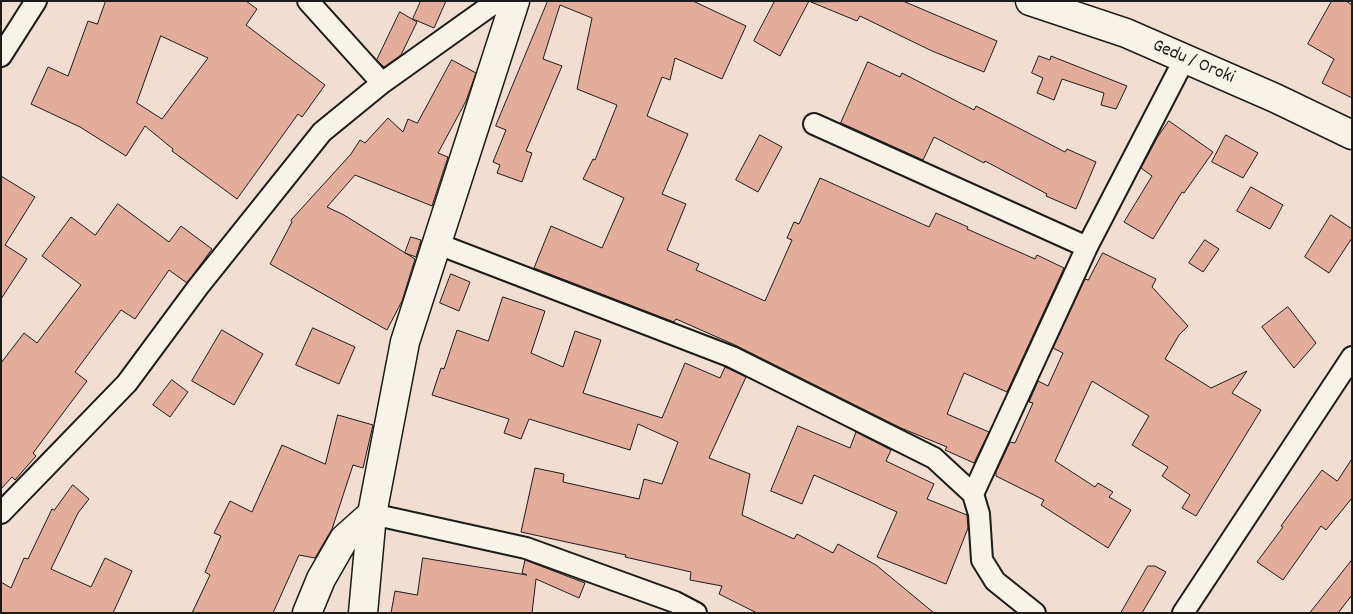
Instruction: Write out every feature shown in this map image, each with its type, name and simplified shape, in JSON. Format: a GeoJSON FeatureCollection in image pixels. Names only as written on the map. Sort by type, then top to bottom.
{"type":"FeatureCollection","features":[{"type":"Feature","properties":{"kind":"street"},"geometry":{"type":"LineString","coordinates":[[1,56],[36,1]]}},
{"type":"Feature","properties":{"kind":"street"},"geometry":{"type":"LineString","coordinates":[[308,1],[382,84]]}},
{"type":"Feature","properties":{"kind":"street"},"geometry":{"type":"LineString","coordinates":[[1,513],[127,383],[198,287],[322,132],[382,84],[497,1]]}},
{"type":"Feature","properties":{"kind":"street"},"geometry":{"type":"LineString","coordinates":[[363,613],[372,514],[405,342],[515,1]]}},
{"type":"Feature","properties":{"kind":"street","name":"Gedu / Oroki"},"geometry":{"type":"LineString","coordinates":[[1030,1],[1126,33],[1184,60],[1275,98],[1352,135]]}},
{"type":"Feature","properties":{"kind":"street"},"geometry":{"type":"LineString","coordinates":[[973,494],[1088,247],[1184,60]]}},
{"type":"Feature","properties":{"kind":"street"},"geometry":{"type":"LineString","coordinates":[[814,124],[1088,247]]}},
{"type":"Feature","properties":{"kind":"street"},"geometry":{"type":"LineString","coordinates":[[438,244],[732,357],[934,458],[973,494],[979,514],[982,560],[995,581],[1035,613]]}},
{"type":"Feature","properties":{"kind":"street"},"geometry":{"type":"LineString","coordinates":[[1183,613],[1352,357]]}},
{"type":"Feature","properties":{"kind":"street"},"geometry":{"type":"LineString","coordinates":[[307,613],[321,579],[344,539],[372,514]]}},
{"type":"Feature","properties":{"kind":"street"},"geometry":{"type":"LineString","coordinates":[[372,514],[526,548],[675,602],[696,613]]}},
{"type":"Feature","properties":{"kind":"building"},"geometry":{"type":"Polygon","coordinates":[[[106,1],[246,1],[257,9],[246,25],[325,85],[302,117],[298,114],[237,199],[172,151],[173,149],[145,126],[126,156],[80,127],[31,104],[48,67],[68,76],[88,21],[97,24],[106,1]],[[161,36],[137,103],[162,119],[208,58],[161,36]]]}},
{"type":"Feature","properties":{"kind":"building"},"geometry":{"type":"Polygon","coordinates":[[[421,1],[446,1],[434,28],[413,19],[421,1]]]}},
{"type":"Feature","properties":{"kind":"building"},"geometry":{"type":"Polygon","coordinates":[[[548,1],[693,1],[746,26],[722,79],[675,58],[670,80],[662,77],[647,116],[688,134],[662,194],[686,204],[667,250],[699,264],[696,270],[765,301],[792,240],[787,238],[794,222],[799,224],[820,178],[929,227],[936,213],[1035,259],[1037,255],[1064,268],[1007,392],[964,373],[947,414],[989,432],[974,463],[945,450],[947,447],[901,428],[735,345],[676,319],[674,322],[534,268],[551,226],[602,248],[624,198],[583,179],[593,159],[595,160],[617,105],[577,89],[592,18],[560,5],[543,59],[562,66],[526,151],[532,153],[522,182],[497,173],[500,165],[493,162],[506,130],[496,126],[548,1]]]}},
{"type":"Feature","properties":{"kind":"building"},"geometry":{"type":"Polygon","coordinates":[[[775,1],[809,1],[780,56],[754,41],[775,1]]]}},
{"type":"Feature","properties":{"kind":"building"},"geometry":{"type":"Polygon","coordinates":[[[903,1],[997,41],[984,72],[932,51],[860,16],[857,21],[811,2],[903,1]]]}},
{"type":"Feature","properties":{"kind":"building"},"geometry":{"type":"Polygon","coordinates":[[[1332,1],[1346,1],[1352,5],[1352,98],[1322,83],[1334,59],[1308,44],[1332,1]]]}},
{"type":"Feature","properties":{"kind":"building"},"geometry":{"type":"Polygon","coordinates":[[[400,12],[417,22],[401,55],[384,67],[377,60],[400,12]]]}},
{"type":"Feature","properties":{"kind":"building"},"geometry":{"type":"Polygon","coordinates":[[[1039,56],[1050,60],[1051,56],[1127,86],[1116,109],[1101,105],[1104,93],[1062,79],[1054,100],[1037,93],[1043,78],[1032,73],[1039,56]]]}},
{"type":"Feature","properties":{"kind":"building"},"geometry":{"type":"Polygon","coordinates":[[[452,60],[476,73],[466,101],[438,153],[448,157],[432,206],[355,175],[327,207],[344,215],[415,259],[402,301],[387,330],[270,264],[292,222],[291,220],[351,154],[360,140],[365,143],[388,118],[403,132],[408,119],[417,123],[452,60]]]}},
{"type":"Feature","properties":{"kind":"building"},"geometry":{"type":"Polygon","coordinates":[[[868,62],[900,77],[902,73],[974,110],[976,106],[1065,152],[1067,149],[1096,162],[1076,209],[1046,196],[1047,194],[985,161],[984,163],[934,137],[923,160],[841,123],[868,62]]]}},
{"type":"Feature","properties":{"kind":"building"},"geometry":{"type":"Polygon","coordinates":[[[1169,121],[1213,152],[1184,193],[1182,192],[1153,239],[1124,222],[1152,176],[1141,168],[1157,138],[1169,121]]]}},
{"type":"Feature","properties":{"kind":"building"},"geometry":{"type":"Polygon","coordinates":[[[760,135],[782,147],[758,192],[736,180],[760,135]]]}},
{"type":"Feature","properties":{"kind":"building"},"geometry":{"type":"Polygon","coordinates":[[[1226,135],[1258,153],[1243,178],[1212,162],[1226,135]]]}},
{"type":"Feature","properties":{"kind":"building"},"geometry":{"type":"Polygon","coordinates":[[[1,176],[35,197],[5,245],[27,259],[1,299],[1,176]]]}},
{"type":"Feature","properties":{"kind":"building"},"geometry":{"type":"Polygon","coordinates":[[[1251,187],[1283,205],[1270,229],[1237,211],[1251,187]]]}},
{"type":"Feature","properties":{"kind":"building"},"geometry":{"type":"Polygon","coordinates":[[[118,204],[169,242],[181,226],[212,249],[187,283],[169,270],[135,319],[121,310],[75,372],[87,381],[33,453],[36,456],[15,480],[12,477],[1,489],[1,363],[24,333],[37,343],[81,285],[42,256],[71,217],[95,235],[118,204]]]}},
{"type":"Feature","properties":{"kind":"building"},"geometry":{"type":"Polygon","coordinates":[[[1331,215],[1352,229],[1352,238],[1329,273],[1305,257],[1331,215]]]}},
{"type":"Feature","properties":{"kind":"building"},"geometry":{"type":"Polygon","coordinates":[[[411,237],[421,240],[416,257],[405,253],[411,237]]]}},
{"type":"Feature","properties":{"kind":"building"},"geometry":{"type":"Polygon","coordinates":[[[1205,240],[1219,249],[1203,272],[1189,263],[1205,240]]]}},
{"type":"Feature","properties":{"kind":"building"},"geometry":{"type":"Polygon","coordinates":[[[1103,253],[1156,279],[1152,287],[1188,326],[1179,335],[1165,359],[1211,388],[1247,371],[1232,393],[1261,410],[1196,516],[1182,508],[1190,495],[1162,476],[1168,467],[1132,445],[1149,416],[1092,381],[1055,461],[1095,487],[1098,483],[1113,492],[1109,497],[1131,510],[1108,548],[1041,505],[1044,500],[996,476],[996,472],[1010,442],[1015,443],[1033,403],[1029,402],[1038,381],[1048,386],[1063,353],[1053,348],[1085,279],[1088,280],[1103,253]]]}},
{"type":"Feature","properties":{"kind":"building"},"geometry":{"type":"Polygon","coordinates":[[[451,274],[470,282],[459,311],[440,303],[451,274]]]}},
{"type":"Feature","properties":{"kind":"building"},"geometry":{"type":"Polygon","coordinates":[[[503,297],[545,311],[531,353],[563,367],[575,331],[601,340],[583,393],[662,418],[685,363],[720,378],[725,367],[746,377],[709,458],[750,474],[742,515],[794,539],[797,534],[833,553],[838,544],[876,565],[934,613],[757,613],[719,594],[722,586],[690,580],[691,572],[625,557],[626,555],[521,532],[535,468],[564,474],[563,482],[639,499],[644,479],[662,484],[678,442],[638,424],[630,450],[529,419],[521,439],[504,433],[509,419],[432,395],[441,368],[444,369],[457,330],[488,341],[503,297]]]}},
{"type":"Feature","properties":{"kind":"building"},"geometry":{"type":"Polygon","coordinates":[[[1288,307],[1316,343],[1294,368],[1262,327],[1288,307]]]}},
{"type":"Feature","properties":{"kind":"building"},"geometry":{"type":"Polygon","coordinates":[[[313,328],[355,347],[339,384],[296,365],[313,328]]]}},
{"type":"Feature","properties":{"kind":"building"},"geometry":{"type":"Polygon","coordinates":[[[222,330],[263,354],[234,405],[192,381],[222,330]]]}},
{"type":"Feature","properties":{"kind":"building"},"geometry":{"type":"Polygon","coordinates":[[[172,380],[188,392],[170,417],[153,405],[172,380]]]}},
{"type":"Feature","properties":{"kind":"building"},"geometry":{"type":"Polygon","coordinates":[[[338,415],[373,425],[363,468],[353,465],[332,529],[315,558],[299,555],[273,613],[192,613],[210,575],[205,572],[221,536],[214,533],[230,501],[252,512],[282,445],[325,464],[338,415]]]}},
{"type":"Feature","properties":{"kind":"building"},"geometry":{"type":"Polygon","coordinates":[[[798,426],[850,448],[856,432],[891,450],[886,461],[934,484],[927,499],[967,515],[968,528],[946,584],[877,557],[897,512],[814,475],[802,504],[771,491],[798,426]]]}},
{"type":"Feature","properties":{"kind":"building"},"geometry":{"type":"Polygon","coordinates":[[[1352,459],[1352,498],[1326,530],[1321,526],[1283,580],[1257,562],[1322,470],[1337,481],[1352,459]]]}},
{"type":"Feature","properties":{"kind":"building"},"geometry":{"type":"Polygon","coordinates":[[[73,485],[89,499],[78,513],[51,569],[91,587],[105,558],[132,571],[113,613],[1,613],[1,582],[11,588],[24,558],[28,559],[52,509],[54,510],[73,485]]]}},
{"type":"Feature","properties":{"kind":"building"},"geometry":{"type":"Polygon","coordinates":[[[423,558],[527,575],[522,573],[525,560],[585,583],[579,598],[536,579],[532,613],[391,613],[395,591],[417,595],[423,558]]]}},
{"type":"Feature","properties":{"kind":"building"},"geometry":{"type":"Polygon","coordinates":[[[1352,560],[1352,595],[1338,613],[1310,613],[1352,560]]]}},
{"type":"Feature","properties":{"kind":"building"},"geometry":{"type":"Polygon","coordinates":[[[1148,566],[1155,566],[1166,572],[1142,613],[1121,613],[1148,566]]]}}]}
